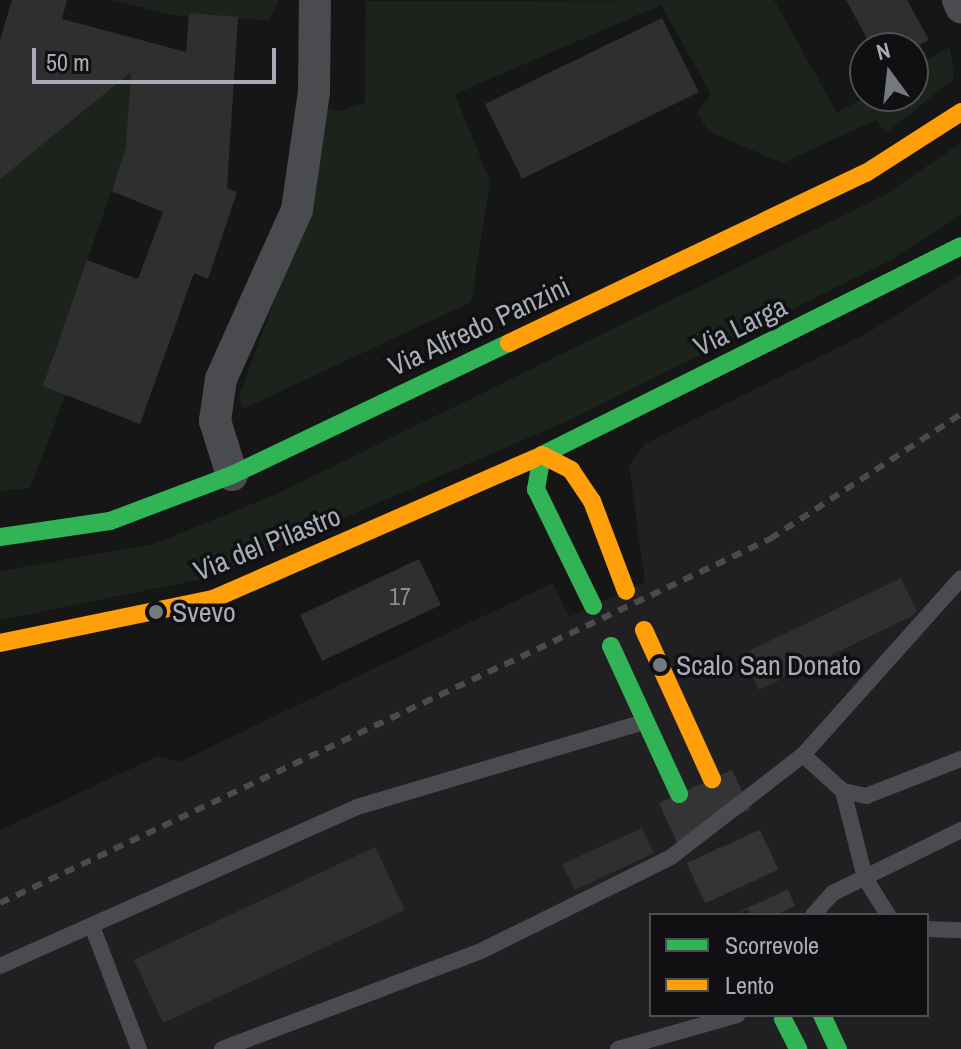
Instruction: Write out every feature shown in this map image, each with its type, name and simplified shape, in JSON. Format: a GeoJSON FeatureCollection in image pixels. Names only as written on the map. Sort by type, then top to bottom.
{"type":"FeatureCollection","features":[{"type":"Feature","properties":{"kind":"street"},"geometry":{"type":"LineString","coordinates":[[232,475],[215,421],[221,379],[297,210],[314,92],[315,0]]}},
{"type":"Feature","properties":{"kind":"street"},"geometry":{"type":"LineString","coordinates":[[958,0],[961,7]]}},
{"type":"Feature","properties":{"kind":"street","name":"Via Alfredo Panzini"},"geometry":{"type":"LineString","coordinates":[[0,537],[110,521],[232,475],[866,173],[961,112]]}},
{"type":"Feature","properties":{"kind":"street","name":"Via Larga"},"geometry":{"type":"LineString","coordinates":[[542,455],[961,246]]}},
{"type":"Feature","properties":{"kind":"street"},"geometry":{"type":"LineString","coordinates":[[593,606],[536,489],[542,455],[571,470],[592,501],[626,591]]}},
{"type":"Feature","properties":{"kind":"street","name":"Via del Pilastro"},"geometry":{"type":"LineString","coordinates":[[0,643],[213,599],[542,455]]}},
{"type":"Feature","properties":{"kind":"street"},"geometry":{"type":"LineString","coordinates":[[644,630],[712,779]]}},
{"type":"Feature","properties":{"kind":"street"},"geometry":{"type":"LineString","coordinates":[[611,646],[679,794]]}},
{"type":"Feature","properties":{"kind":"street"},"geometry":{"type":"LineString","coordinates":[[823,1017],[838,1049]]}},
{"type":"Feature","properties":{"kind":"street"},"geometry":{"type":"LineString","coordinates":[[783,1019],[798,1049]]}},
{"type":"Feature","properties":{"kind":"lane"},"geometry":{"type":"LineString","coordinates":[[222,1049],[481,951],[628,884],[803,755],[961,578]]}},
{"type":"Feature","properties":{"kind":"lane"},"geometry":{"type":"LineString","coordinates":[[0,966],[357,807],[646,721]]}},
{"type":"Feature","properties":{"kind":"lane"},"geometry":{"type":"LineString","coordinates":[[803,755],[843,791],[866,796],[961,759]]}},
{"type":"Feature","properties":{"kind":"lane"},"geometry":{"type":"LineString","coordinates":[[843,791],[865,878],[887,913]]}},
{"type":"Feature","properties":{"kind":"lane"},"geometry":{"type":"LineString","coordinates":[[815,913],[833,893],[961,830]]}},
{"type":"Feature","properties":{"kind":"lane"},"geometry":{"type":"LineString","coordinates":[[92,926],[139,1049]]}},
{"type":"Feature","properties":{"kind":"lane"},"geometry":{"type":"LineString","coordinates":[[929,929],[961,930]]}},
{"type":"Feature","properties":{"kind":"lane"},"geometry":{"type":"LineString","coordinates":[[618,1049],[730,1017]]}},
{"type":"Feature","properties":{"kind":"shaded area"},"geometry":{"type":"Polygon","coordinates":[[[112,0],[279,0],[269,20],[176,16],[112,0]]]}},
{"type":"Feature","properties":{"kind":"shaded area"},"geometry":{"type":"Polygon","coordinates":[[[774,0],[837,113],[849,106],[849,112],[912,112],[886,133],[876,120],[782,163],[708,131],[697,112],[711,94],[661,5],[455,94],[490,181],[471,302],[243,409],[239,396],[307,212],[319,107],[338,111],[365,103],[366,1],[774,0]]]}},
{"type":"Feature","properties":{"kind":"shaded area"},"geometry":{"type":"Polygon","coordinates":[[[116,34],[159,45],[151,164],[137,201],[111,192],[87,260],[113,270],[30,488],[0,491],[0,146],[116,34]]]}},
{"type":"Feature","properties":{"kind":"shaded area"},"geometry":{"type":"Polygon","coordinates":[[[950,47],[954,79],[929,99],[929,59],[950,47]]]}},
{"type":"Feature","properties":{"kind":"shaded area"},"geometry":{"type":"Polygon","coordinates":[[[961,143],[961,215],[889,261],[567,421],[203,579],[0,620],[0,571],[154,544],[277,494],[883,196],[961,143]]]}},
{"type":"Feature","properties":{"kind":"shaded area"},"geometry":{"type":"Polygon","coordinates":[[[961,274],[961,1049],[0,1049],[0,830],[158,756],[179,762],[553,583],[569,617],[645,582],[629,465],[645,444],[866,334],[961,274]]]}},
{"type":"Feature","properties":{"kind":"building"},"geometry":{"type":"Polygon","coordinates":[[[12,0],[67,0],[62,19],[186,52],[189,13],[238,17],[227,188],[237,192],[208,279],[194,273],[140,424],[43,386],[87,260],[138,279],[163,212],[112,191],[126,147],[131,72],[0,179],[0,40],[12,0]]]}},
{"type":"Feature","properties":{"kind":"building"},"geometry":{"type":"Polygon","coordinates":[[[846,0],[907,0],[925,32],[863,32],[846,0]]]}},
{"type":"Feature","properties":{"kind":"building"},"geometry":{"type":"Polygon","coordinates":[[[662,18],[699,92],[522,179],[485,104],[662,18]]]}},
{"type":"Feature","properties":{"kind":"building"},"geometry":{"type":"Polygon","coordinates":[[[419,559],[441,605],[322,661],[300,615],[419,559]]]}},
{"type":"Feature","properties":{"kind":"building"},"geometry":{"type":"Polygon","coordinates":[[[901,578],[917,611],[912,616],[759,690],[742,654],[901,578]]]}},
{"type":"Feature","properties":{"kind":"building"},"geometry":{"type":"Polygon","coordinates":[[[642,828],[654,853],[575,890],[562,864],[642,828]]]}},
{"type":"Feature","properties":{"kind":"building"},"geometry":{"type":"Polygon","coordinates":[[[375,847],[405,910],[163,1023],[134,960],[375,847]]]}},
{"type":"Feature","properties":{"kind":"tunnel"},"geometry":{"type":"LineString","coordinates":[[712,779],[774,913]]}},
{"type":"Feature","properties":{"kind":"tunnel"},"geometry":{"type":"LineString","coordinates":[[679,794],[734,913]]}},
{"type":"Feature","properties":{"kind":"railway"},"geometry":{"type":"LineString","coordinates":[[0,903],[770,539],[961,414]]}},
{"type":"Feature","properties":{"kind":"traffic: fast"},"geometry":{"type":"LineString","coordinates":[[534,459],[961,246]]}},
{"type":"Feature","properties":{"kind":"traffic: fast"},"geometry":{"type":"LineString","coordinates":[[0,537],[110,521],[232,475],[509,343]]}},
{"type":"Feature","properties":{"kind":"traffic: fast"},"geometry":{"type":"LineString","coordinates":[[542,455],[536,489],[593,606]]}},
{"type":"Feature","properties":{"kind":"traffic: fast"},"geometry":{"type":"LineString","coordinates":[[611,646],[679,794]]}},
{"type":"Feature","properties":{"kind":"traffic: fast"},"geometry":{"type":"LineString","coordinates":[[823,1017],[838,1049]]}},
{"type":"Feature","properties":{"kind":"traffic: fast"},"geometry":{"type":"LineString","coordinates":[[783,1019],[798,1049]]}},
{"type":"Feature","properties":{"kind":"traffic: slow"},"geometry":{"type":"LineString","coordinates":[[509,343],[866,173],[961,112]]}},
{"type":"Feature","properties":{"kind":"traffic: slow"},"geometry":{"type":"LineString","coordinates":[[542,455],[571,470],[592,501],[626,591]]}},
{"type":"Feature","properties":{"kind":"traffic: slow"},"geometry":{"type":"LineString","coordinates":[[0,643],[213,599],[534,459]]}},
{"type":"Feature","properties":{"kind":"traffic: slow"},"geometry":{"type":"LineString","coordinates":[[644,630],[712,779]]}},
{"type":"Feature","properties":{"kind":"place","name":"Svevo"},"geometry":{"type":"Point","coordinates":[156,612]}},
{"type":"Feature","properties":{"kind":"place","name":"Scalo San Donato"},"geometry":{"type":"Point","coordinates":[660,665]}}]}
